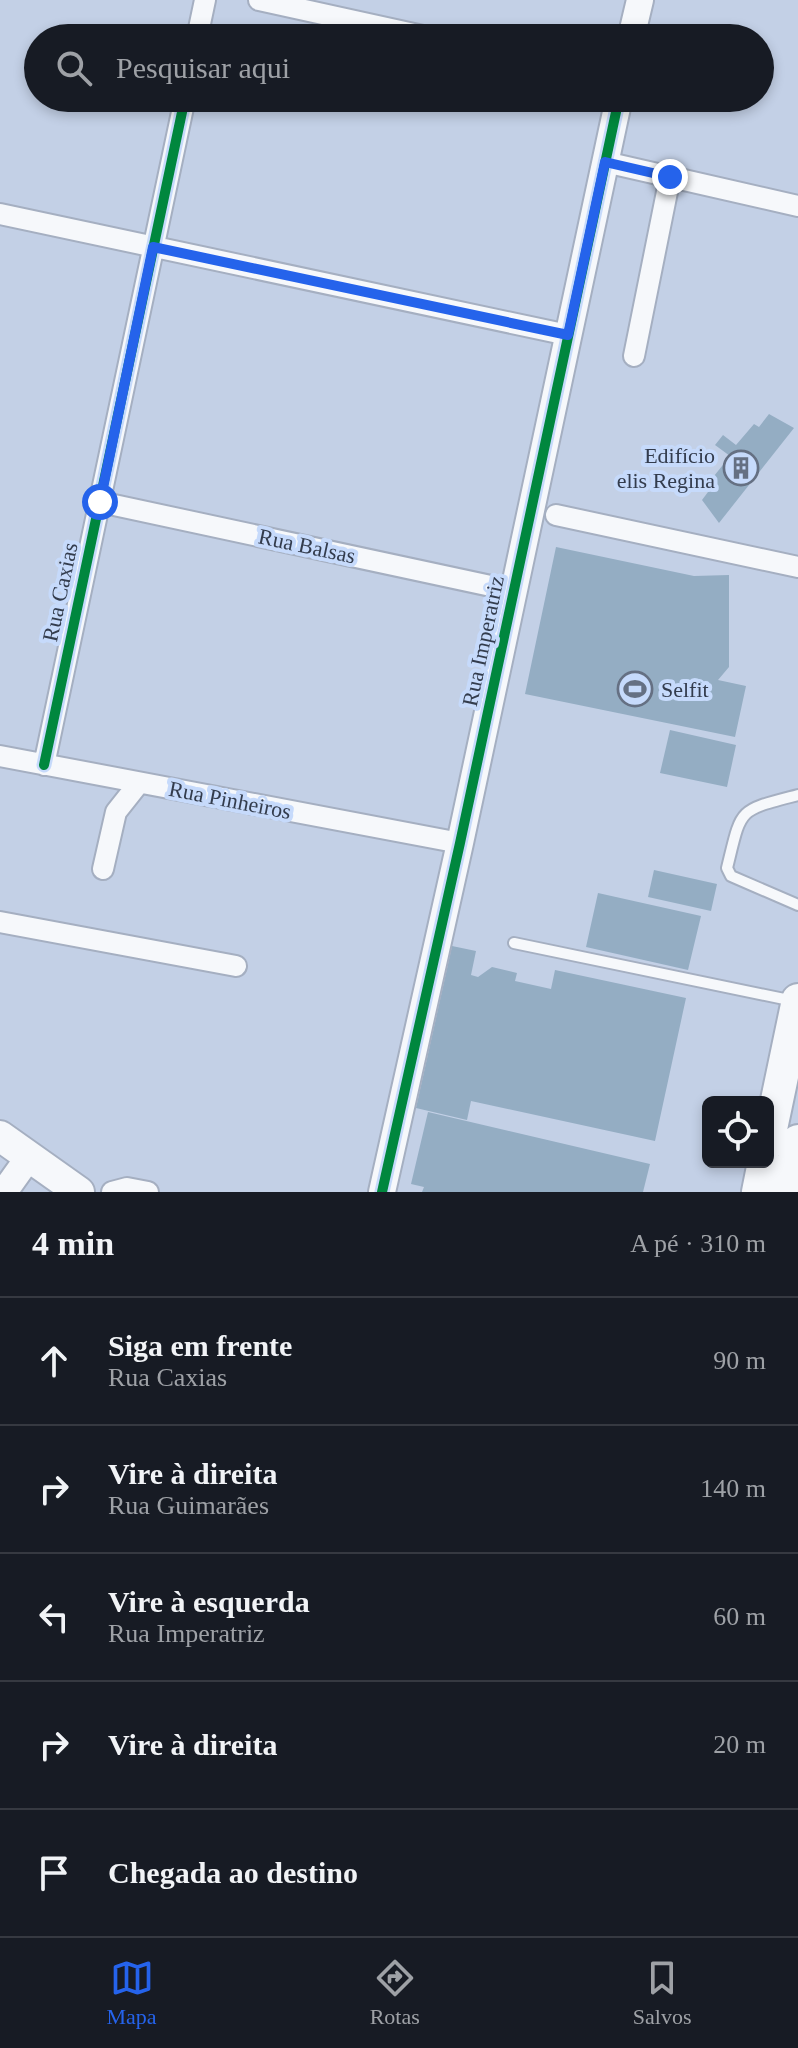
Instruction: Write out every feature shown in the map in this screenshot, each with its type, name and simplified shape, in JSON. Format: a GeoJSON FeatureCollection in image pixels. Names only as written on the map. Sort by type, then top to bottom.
{"type":"FeatureCollection","features":[{"type":"Feature","properties":{"kind":"main road"},"geometry":{"type":"LineString","coordinates":[[774,1115],[798,1001]]}},
{"type":"Feature","properties":{"kind":"main road"},"geometry":{"type":"LineString","coordinates":[[0,1136],[79,1192]]}},
{"type":"Feature","properties":{"kind":"main road"},"geometry":{"type":"LineString","coordinates":[[787,1192],[798,1141]]}},
{"type":"Feature","properties":{"kind":"main road"},"geometry":{"type":"LineString","coordinates":[[758,1192],[763,1168]]}},
{"type":"Feature","properties":{"kind":"street"},"geometry":{"type":"LineString","coordinates":[[200,24],[205,0]]}},
{"type":"Feature","properties":{"kind":"street"},"geometry":{"type":"LineString","coordinates":[[259,0],[368,24]]}},
{"type":"Feature","properties":{"kind":"street"},"geometry":{"type":"LineString","coordinates":[[634,24],[640,0]]}},
{"type":"Feature","properties":{"kind":"street","name":"Rua Caxias"},"geometry":{"type":"LineString","coordinates":[[44,765],[182,112]]}},
{"type":"Feature","properties":{"kind":"street","name":"Rua Imperatriz"},"geometry":{"type":"LineString","coordinates":[[382,1192],[616,112]]}},
{"type":"Feature","properties":{"kind":"street"},"geometry":{"type":"LineString","coordinates":[[605,162],[798,206]]}},
{"type":"Feature","properties":{"kind":"street"},"geometry":{"type":"LineString","coordinates":[[634,356],[670,177]]}},
{"type":"Feature","properties":{"kind":"street"},"geometry":{"type":"LineString","coordinates":[[0,214],[568,335]]}},
{"type":"Feature","properties":{"kind":"street","name":"Rua Balsas"},"geometry":{"type":"LineString","coordinates":[[100,502],[514,591]]}},
{"type":"Feature","properties":{"kind":"street"},"geometry":{"type":"LineString","coordinates":[[556,515],[798,567]]}},
{"type":"Feature","properties":{"kind":"street","name":"Rua Pinheiros"},"geometry":{"type":"LineString","coordinates":[[0,756],[460,843]]}},
{"type":"Feature","properties":{"kind":"street"},"geometry":{"type":"LineString","coordinates":[[103,869],[116,812],[139,783]]}},
{"type":"Feature","properties":{"kind":"street"},"geometry":{"type":"LineString","coordinates":[[0,922],[236,966]]}},
{"type":"Feature","properties":{"kind":"street"},"geometry":{"type":"LineString","coordinates":[[4,1192],[29,1157]]}},
{"type":"Feature","properties":{"kind":"street"},"geometry":{"type":"LineString","coordinates":[[112,1192],[127,1188],[148,1192]]}},
{"type":"Feature","properties":{"kind":"lane"},"geometry":{"type":"LineString","coordinates":[[798,795],[746,810],[740,818],[727,868],[731,876],[798,905]]}},
{"type":"Feature","properties":{"kind":"lane"},"geometry":{"type":"LineString","coordinates":[[514,943],[798,1001]]}},
{"type":"Feature","properties":{"kind":"building","name":"Edifício elis Regina"},"geometry":{"type":"Polygon","coordinates":[[[769,414],[794,428],[719,523],[702,500],[714,484],[710,481],[730,456],[715,445],[723,435],[736,445],[754,424],[759,427],[769,414]]]}},
{"type":"Feature","properties":{"kind":"building"},"geometry":{"type":"Polygon","coordinates":[[[556,547],[694,576],[729,575],[729,667],[718,680],[746,686],[735,737],[525,694],[556,547]]]}},
{"type":"Feature","properties":{"kind":"building"},"geometry":{"type":"Polygon","coordinates":[[[670,730],[736,745],[727,787],[660,773],[670,730]]]}},
{"type":"Feature","properties":{"kind":"building"},"geometry":{"type":"Polygon","coordinates":[[[654,870],[717,884],[711,911],[648,897],[654,870]]]}},
{"type":"Feature","properties":{"kind":"building"},"geometry":{"type":"Polygon","coordinates":[[[598,893],[701,916],[688,970],[586,947],[598,893]]]}},
{"type":"Feature","properties":{"kind":"building"},"geometry":{"type":"Polygon","coordinates":[[[452,946],[476,951],[471,975],[478,977],[492,967],[517,973],[515,981],[551,989],[555,970],[686,998],[655,1141],[471,1101],[467,1120],[416,1108],[452,946]]]}},
{"type":"Feature","properties":{"kind":"building"},"geometry":{"type":"Polygon","coordinates":[[[428,1112],[650,1164],[643,1192],[422,1192],[424,1187],[411,1184],[428,1112]]]}},
{"type":"Feature","properties":{"kind":"cycle path"},"geometry":{"type":"LineString","coordinates":[[44,765],[182,112]]}},
{"type":"Feature","properties":{"kind":"cycle path"},"geometry":{"type":"LineString","coordinates":[[382,1192],[616,112]]}},
{"type":"Feature","properties":{"kind":"place","name":"Edifício elis Regina"},"geometry":{"type":"Point","coordinates":[741,468]}},
{"type":"Feature","properties":{"kind":"place","name":"Selfit"},"geometry":{"type":"Point","coordinates":[635,689]}},
{"type":"Feature","properties":{"kind":"route"},"geometry":{"type":"LineString","coordinates":[[100,502],[153,247],[568,335],[605,162],[670,177]]}}]}
